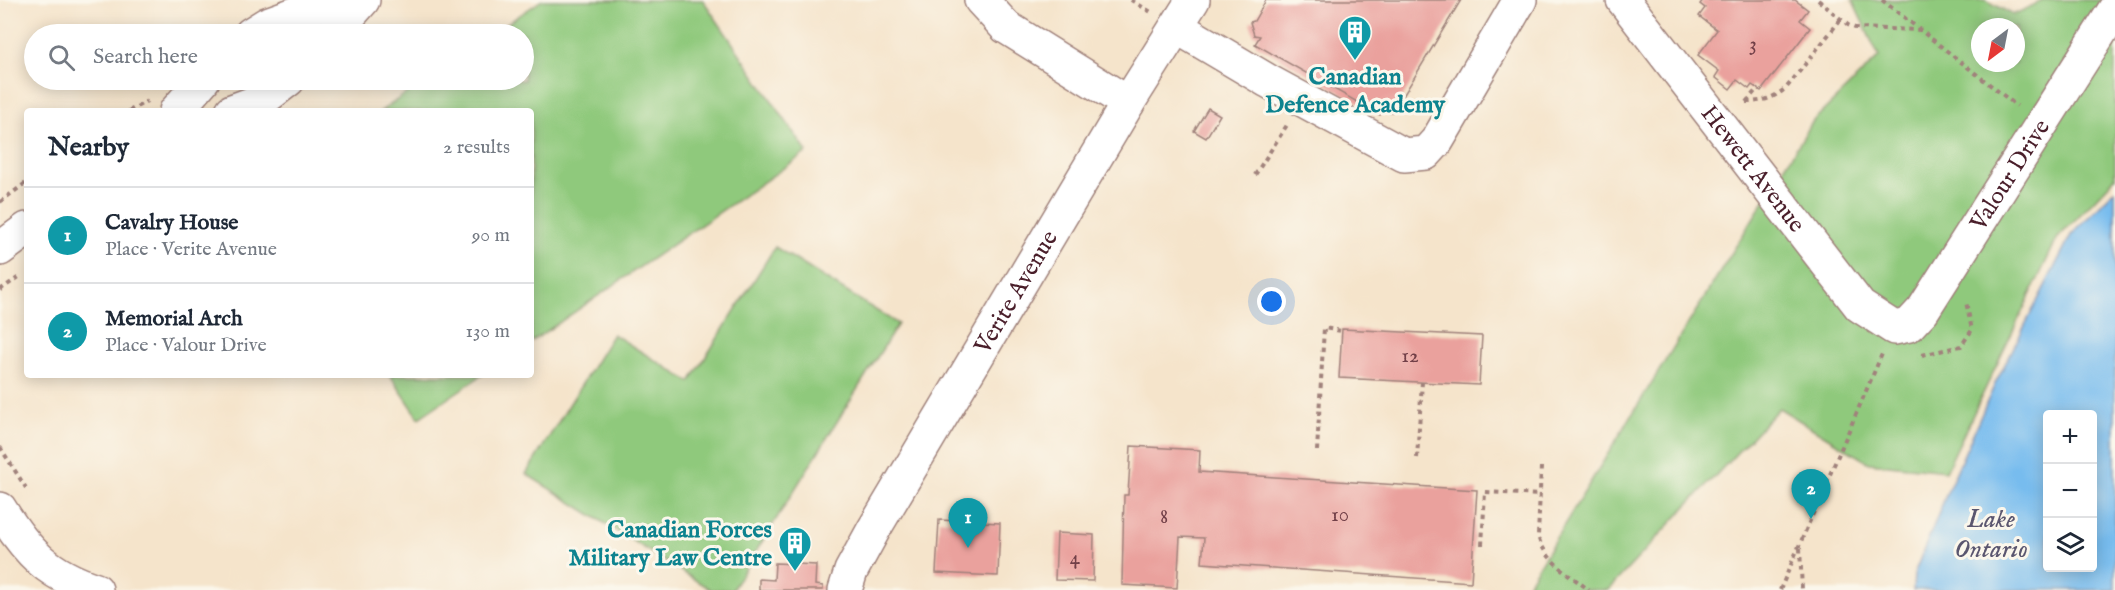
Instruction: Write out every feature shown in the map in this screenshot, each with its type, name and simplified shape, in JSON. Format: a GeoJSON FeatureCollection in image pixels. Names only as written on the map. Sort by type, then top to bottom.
{"type":"FeatureCollection","features":[{"type":"Feature","properties":{"kind":"street"},"geometry":{"type":"LineString","coordinates":[[267,24],[334,0]]}},
{"type":"Feature","properties":{"kind":"street"},"geometry":{"type":"LineString","coordinates":[[342,24],[363,0]]}},
{"type":"Feature","properties":{"kind":"street"},"geometry":{"type":"LineString","coordinates":[[981,0],[1006,27],[1128,103]]}},
{"type":"Feature","properties":{"kind":"street"},"geometry":{"type":"LineString","coordinates":[[1170,12],[1276,86],[1404,155],[1426,153],[1437,141],[1520,0]]}},
{"type":"Feature","properties":{"kind":"street","name":"Hewett Avenue"},"geometry":{"type":"LineString","coordinates":[[1623,0],[1860,306],[1894,328]]}},
{"type":"Feature","properties":{"kind":"street","name":"Valour Drive"},"geometry":{"type":"LineString","coordinates":[[1894,328],[1909,325],[1923,310],[2115,9]]}},
{"type":"Feature","properties":{"kind":"street","name":"Verite Avenue"},"geometry":{"type":"LineString","coordinates":[[844,590],[851,571],[874,529],[1128,103],[1170,12]]}},
{"type":"Feature","properties":{"kind":"street"},"geometry":{"type":"LineString","coordinates":[[165,104],[187,90]]}},
{"type":"Feature","properties":{"kind":"street"},"geometry":{"type":"LineString","coordinates":[[240,108],[262,100],[275,90]]}},
{"type":"Feature","properties":{"kind":"street"},"geometry":{"type":"LineString","coordinates":[[0,249],[24,231]]}},
{"type":"Feature","properties":{"kind":"street"},"geometry":{"type":"LineString","coordinates":[[0,509],[42,564],[71,582],[96,590]]}},
{"type":"Feature","properties":{"kind":"path"},"geometry":{"type":"LineString","coordinates":[[1818,0],[1855,28],[1921,30]]}},
{"type":"Feature","properties":{"kind":"path"},"geometry":{"type":"LineString","coordinates":[[1882,0],[2041,125]]}},
{"type":"Feature","properties":{"kind":"path"},"geometry":{"type":"LineString","coordinates":[[1746,102],[1764,100],[1787,87],[1841,19]]}},
{"type":"Feature","properties":{"kind":"path"},"geometry":{"type":"LineString","coordinates":[[144,108],[165,104]]}},
{"type":"Feature","properties":{"kind":"path"},"geometry":{"type":"LineString","coordinates":[[0,202],[24,184]]}},
{"type":"Feature","properties":{"kind":"path"},"geometry":{"type":"LineString","coordinates":[[0,290],[24,273]]}},
{"type":"Feature","properties":{"kind":"path"},"geometry":{"type":"LineString","coordinates":[[1317,452],[1324,327],[1341,331]]}},
{"type":"Feature","properties":{"kind":"path"},"geometry":{"type":"LineString","coordinates":[[1780,590],[1894,328]]}},
{"type":"Feature","properties":{"kind":"path"},"geometry":{"type":"LineString","coordinates":[[1417,458],[1422,382]]}},
{"type":"Feature","properties":{"kind":"path"},"geometry":{"type":"LineString","coordinates":[[1541,467],[1538,536],[1541,545],[1549,559],[1589,590]]}},
{"type":"Feature","properties":{"kind":"path"},"geometry":{"type":"LineString","coordinates":[[1482,545],[1485,492],[1540,495]]}},
{"type":"Feature","properties":{"kind":"path"},"geometry":{"type":"LineString","coordinates":[[1800,544],[1802,590]]}},
{"type":"Feature","properties":{"kind":"green space"},"geometry":{"type":"Polygon","coordinates":[[[542,0],[703,0],[807,152],[534,340],[534,108],[385,108],[411,90],[534,90],[534,24],[507,24],[542,0]]]}},
{"type":"Feature","properties":{"kind":"green space"},"geometry":{"type":"Polygon","coordinates":[[[1852,0],[1986,0],[2013,15],[2044,0],[2115,0],[2115,178],[2057,239],[1946,471],[1869,463],[1779,408],[1608,590],[1524,590],[1813,121],[1879,57],[1852,0]]]}},
{"type":"Feature","properties":{"kind":"green space"},"geometry":{"type":"Polygon","coordinates":[[[775,247],[898,324],[732,590],[711,590],[526,474],[613,334],[690,382],[775,247]]]}},
{"type":"Feature","properties":{"kind":"green space"},"geometry":{"type":"Polygon","coordinates":[[[392,378],[478,378],[419,418],[392,378]]]}},
{"type":"Feature","properties":{"kind":"water","name":"Lake Ontario"},"geometry":{"type":"Polygon","coordinates":[[[2115,190],[2115,590],[1913,590],[1914,574],[1995,384],[2071,235],[2115,190]]]}},
{"type":"Feature","properties":{"kind":"building","name":"Canadian Defence Academy"},"geometry":{"type":"Polygon","coordinates":[[[1266,0],[1461,0],[1397,106],[1399,110],[1388,113],[1384,108],[1380,115],[1255,44],[1260,36],[1254,35],[1250,22],[1254,21],[1266,0]]]}},
{"type":"Feature","properties":{"kind":"building"},"geometry":{"type":"Polygon","coordinates":[[[1703,0],[1795,0],[1808,10],[1800,20],[1810,28],[1761,91],[1752,85],[1749,89],[1737,80],[1730,89],[1715,77],[1719,71],[1698,55],[1717,30],[1699,16],[1705,8],[1700,4],[1703,0]]]}},
{"type":"Feature","properties":{"kind":"building"},"geometry":{"type":"Polygon","coordinates":[[[1208,108],[1220,115],[1206,138],[1194,131],[1208,108]]]}},
{"type":"Feature","properties":{"kind":"building"},"geometry":{"type":"Polygon","coordinates":[[[1342,329],[1482,336],[1479,385],[1339,378],[1342,329]]]}},
{"type":"Feature","properties":{"kind":"building"},"geometry":{"type":"Polygon","coordinates":[[[1131,446],[1200,450],[1199,472],[1477,490],[1471,582],[1202,563],[1204,538],[1180,537],[1177,588],[1122,585],[1124,495],[1128,495],[1131,446]]]}},
{"type":"Feature","properties":{"kind":"building"},"geometry":{"type":"Polygon","coordinates":[[[939,520],[1000,523],[998,576],[936,573],[939,520]]]}},
{"type":"Feature","properties":{"kind":"building"},"geometry":{"type":"Polygon","coordinates":[[[1057,533],[1094,535],[1093,581],[1055,580],[1057,533]]]}},
{"type":"Feature","properties":{"kind":"building","name":"Canadian Forces Military Law Centre"},"geometry":{"type":"Polygon","coordinates":[[[775,563],[816,565],[815,585],[823,586],[823,590],[759,590],[759,579],[774,580],[775,563]]]}},
{"type":"Feature","properties":{"kind":"place","name":"Canadian Defence Academy"},"geometry":{"type":"Point","coordinates":[1355,61]}},
{"type":"Feature","properties":{"kind":"place","name":"Memorial Arch"},"geometry":{"type":"Point","coordinates":[1811,519]}},
{"type":"Feature","properties":{"kind":"place","name":"Cavalry House"},"geometry":{"type":"Point","coordinates":[968,548]}},
{"type":"Feature","properties":{"kind":"place","name":"Canadian Forces Military Law Centre"},"geometry":{"type":"Point","coordinates":[795,572]}}]}
